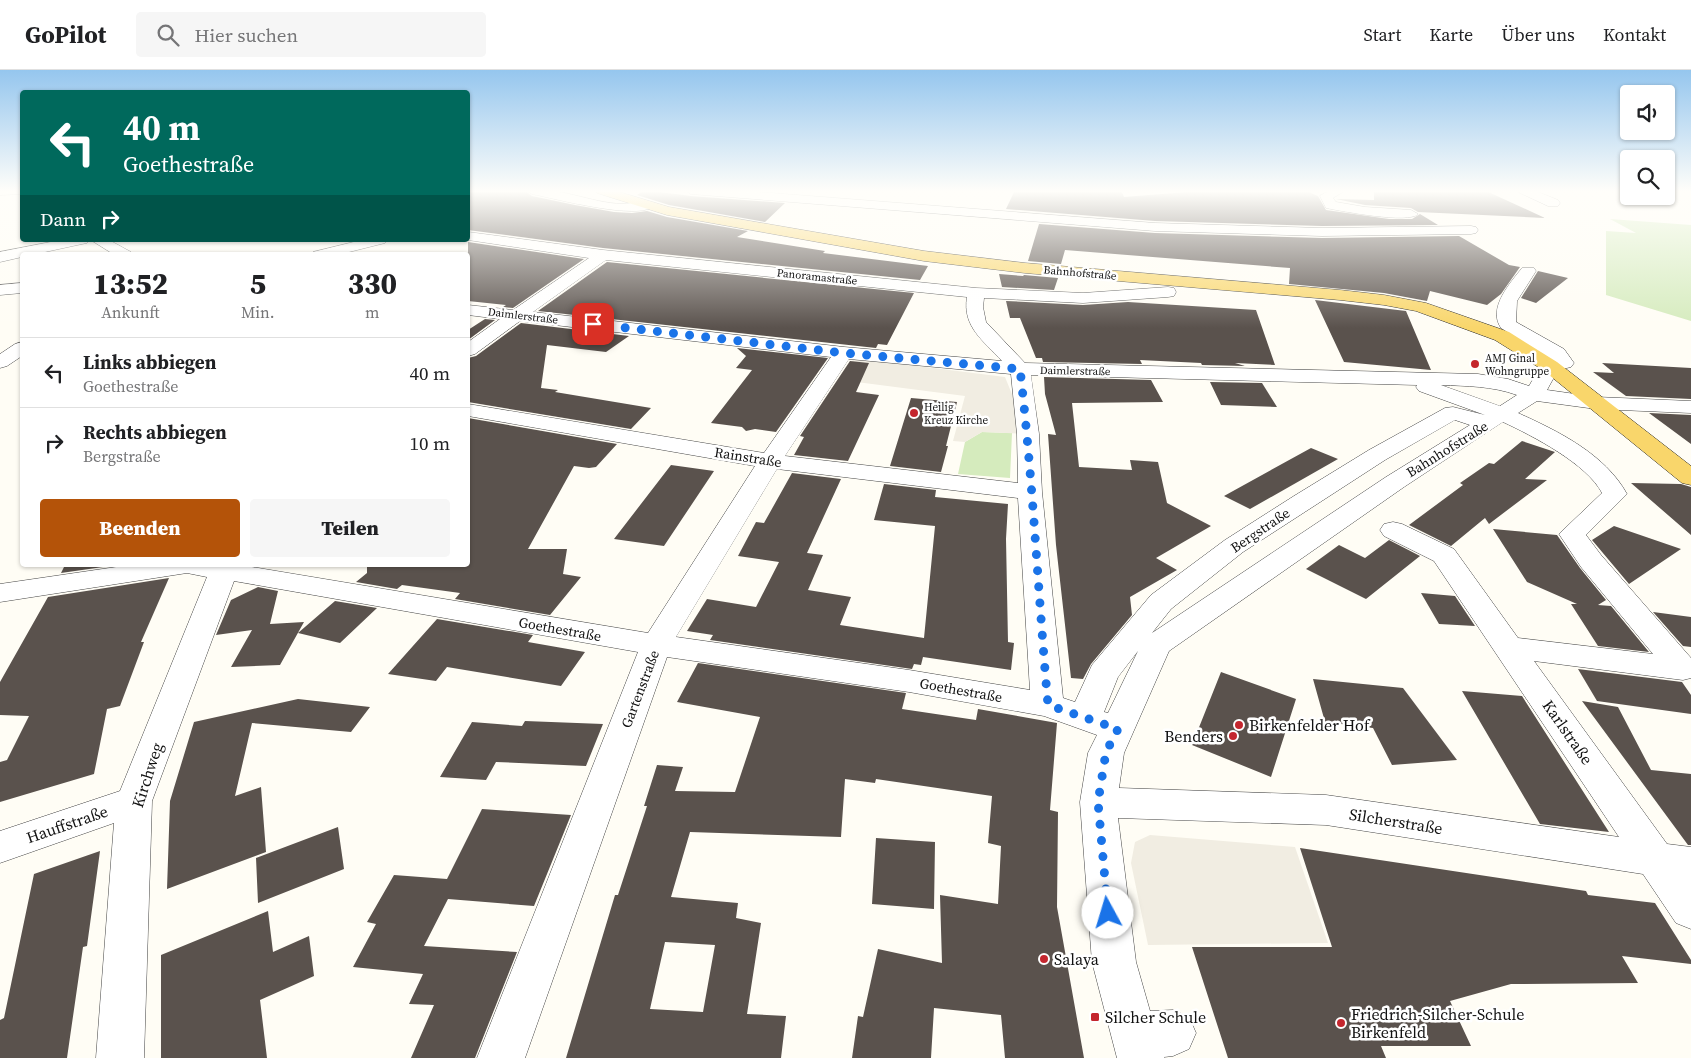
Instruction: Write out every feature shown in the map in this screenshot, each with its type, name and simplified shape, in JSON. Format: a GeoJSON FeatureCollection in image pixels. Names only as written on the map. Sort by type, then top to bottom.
{"type":"FeatureCollection","features":[{"type":"Feature","properties":{"kind":"main road","name":"Bahnhofstraße"},"geometry":{"type":"LineString","coordinates":[[807,236],[924,256],[1035,269],[1242,285],[1384,300],[1420,307],[1478,326],[1527,350],[1550,366],[1691,478]]}},
{"type":"Feature","properties":{"kind":"street","name":"Panoramastraße"},"geometry":{"type":"LineString","coordinates":[[470,236],[603,255],[976,293],[1083,298],[1168,292]]}},
{"type":"Feature","properties":{"kind":"street"},"geometry":{"type":"LineString","coordinates":[[24,252],[72,242]]}},
{"type":"Feature","properties":{"kind":"street"},"geometry":{"type":"LineString","coordinates":[[102,242],[120,252]]}},
{"type":"Feature","properties":{"kind":"street"},"geometry":{"type":"LineString","coordinates":[[330,252],[372,242]]}},
{"type":"Feature","properties":{"kind":"street"},"geometry":{"type":"LineString","coordinates":[[0,257],[20,253]]}},
{"type":"Feature","properties":{"kind":"street"},"geometry":{"type":"LineString","coordinates":[[470,349],[603,255]]}},
{"type":"Feature","properties":{"kind":"street","name":"Bahnhofstraße"},"geometry":{"type":"LineString","coordinates":[[1101,724],[1156,645],[1395,482],[1510,409],[1543,381],[1550,366],[1564,363],[1557,353],[1507,324],[1505,310],[1509,298],[1528,271]]}},
{"type":"Feature","properties":{"kind":"street"},"geometry":{"type":"LineString","coordinates":[[0,290],[20,288]]}},
{"type":"Feature","properties":{"kind":"street"},"geometry":{"type":"LineString","coordinates":[[976,293],[974,307],[977,323],[1020,369],[1028,434],[1030,492],[1048,705]]}},
{"type":"Feature","properties":{"kind":"street","name":"Daimlerstraße"},"geometry":{"type":"LineString","coordinates":[[470,310],[516,315],[840,366],[1478,380],[1508,385],[1510,409]]}},
{"type":"Feature","properties":{"kind":"street"},"geometry":{"type":"LineString","coordinates":[[0,362],[20,349]]}},
{"type":"Feature","properties":{"kind":"street","name":"Gartenstraße"},"geometry":{"type":"LineString","coordinates":[[501,1058],[656,645],[770,461],[840,366]]}},
{"type":"Feature","properties":{"kind":"street"},"geometry":{"type":"LineString","coordinates":[[1396,378],[1510,409],[1563,409],[1596,404],[1691,408]]}},
{"type":"Feature","properties":{"kind":"street"},"geometry":{"type":"LineString","coordinates":[[1508,646],[1683,669],[1591,561],[1572,534],[1615,494],[1608,480],[1566,447],[1510,409]]}},
{"type":"Feature","properties":{"kind":"street","name":"Bergstraße"},"geometry":{"type":"LineString","coordinates":[[1101,724],[1103,673],[1161,602],[1234,546],[1377,455],[1453,413],[1510,409]]}},
{"type":"Feature","properties":{"kind":"street","name":"Rainstraße"},"geometry":{"type":"LineString","coordinates":[[470,410],[770,461],[1030,492]]}},
{"type":"Feature","properties":{"kind":"street","name":"Karlstraße"},"geometry":{"type":"LineString","coordinates":[[1393,530],[1444,555],[1508,646],[1674,862],[1691,910]]}},
{"type":"Feature","properties":{"kind":"street","name":"Goethestraße"},"geometry":{"type":"LineString","coordinates":[[0,592],[173,567]]}},
{"type":"Feature","properties":{"kind":"street","name":"Goethestraße"},"geometry":{"type":"LineString","coordinates":[[212,567],[656,645],[909,681],[1048,705],[1101,724]]}},
{"type":"Feature","properties":{"kind":"street","name":"Kirchweg"},"geometry":{"type":"LineString","coordinates":[[120,1058],[134,801],[225,568]]}},
{"type":"Feature","properties":{"kind":"street"},"geometry":{"type":"LineString","coordinates":[[1101,724],[1106,752],[1098,802],[1114,962],[1150,1042]]}},
{"type":"Feature","properties":{"kind":"street","name":"Hauffstraße"},"geometry":{"type":"LineString","coordinates":[[0,847],[134,801]]}},
{"type":"Feature","properties":{"kind":"street","name":"Silcherstraße"},"geometry":{"type":"LineString","coordinates":[[1098,802],[1326,810],[1674,862]]}},
{"type":"Feature","properties":{"kind":"green space"},"geometry":{"type":"Polygon","coordinates":[[[1606,236],[1691,236],[1691,321],[1606,295],[1606,236]]]}},
{"type":"Feature","properties":{"kind":"green space"},"geometry":{"type":"Polygon","coordinates":[[[982,432],[1012,433],[1010,478],[958,474],[965,442],[982,432]]]}},
{"type":"Feature","properties":{"kind":"shaded area"},"geometry":{"type":"Polygon","coordinates":[[[854,358],[1005,377],[1028,434],[982,432],[965,442],[953,441],[965,396],[841,380],[854,358]]]}},
{"type":"Feature","properties":{"kind":"shaded area"},"geometry":{"type":"Polygon","coordinates":[[[1150,835],[1295,847],[1328,943],[1148,945],[1131,863],[1135,842],[1150,835]]]}},
{"type":"Feature","properties":{"kind":"building"},"geometry":{"type":"Polygon","coordinates":[[[514,236],[739,236],[737,237],[825,251],[823,253],[928,266],[920,280],[603,248],[514,236]]]}},
{"type":"Feature","properties":{"kind":"building"},"geometry":{"type":"Polygon","coordinates":[[[1035,236],[1322,238],[1459,236],[1509,265],[1520,267],[1501,294],[1487,305],[1430,291],[1427,301],[1384,293],[1289,284],[1290,268],[1065,250],[1061,264],[1028,261],[1035,236]]]}},
{"type":"Feature","properties":{"kind":"building"},"geometry":{"type":"Polygon","coordinates":[[[468,242],[584,259],[513,308],[503,307],[506,305],[470,301],[470,252],[468,252],[468,242]]]}},
{"type":"Feature","properties":{"kind":"building"},"geometry":{"type":"Polygon","coordinates":[[[607,262],[914,293],[887,345],[878,344],[876,348],[538,311],[607,262]]]}},
{"type":"Feature","properties":{"kind":"building"},"geometry":{"type":"Polygon","coordinates":[[[1538,271],[1568,278],[1536,303],[1521,298],[1538,271]]]}},
{"type":"Feature","properties":{"kind":"building"},"geometry":{"type":"Polygon","coordinates":[[[999,274],[1058,278],[1054,290],[1002,287],[999,274]]]}},
{"type":"Feature","properties":{"kind":"building"},"geometry":{"type":"Polygon","coordinates":[[[1315,300],[1406,311],[1431,370],[1344,362],[1315,300]]]}},
{"type":"Feature","properties":{"kind":"building"},"geometry":{"type":"Polygon","coordinates":[[[1006,301],[1083,305],[1128,302],[1256,310],[1275,365],[1235,363],[1245,366],[1202,365],[1201,363],[1140,360],[1142,364],[1043,362],[1042,358],[1036,358],[1020,318],[1010,318],[1006,301]]]}},
{"type":"Feature","properties":{"kind":"building"},"geometry":{"type":"Polygon","coordinates":[[[485,319],[495,320],[470,339],[470,329],[485,319]]]}},
{"type":"Feature","properties":{"kind":"building"},"geometry":{"type":"Polygon","coordinates":[[[521,323],[629,336],[606,352],[547,345],[541,388],[651,408],[631,429],[470,402],[470,358],[476,356],[521,323]]]}},
{"type":"Feature","properties":{"kind":"building"},"geometry":{"type":"Polygon","coordinates":[[[737,348],[828,358],[776,432],[755,429],[746,431],[742,427],[711,423],[752,370],[736,368],[746,356],[737,348]]]}},
{"type":"Feature","properties":{"kind":"building"},"geometry":{"type":"Polygon","coordinates":[[[850,361],[869,363],[856,392],[879,395],[848,461],[794,455],[804,437],[800,436],[850,361]]]}},
{"type":"Feature","properties":{"kind":"building"},"geometry":{"type":"Polygon","coordinates":[[[1602,363],[1691,368],[1691,399],[1626,396],[1593,372],[1614,373],[1602,363]]]}},
{"type":"Feature","properties":{"kind":"building"},"geometry":{"type":"Polygon","coordinates":[[[1044,377],[1151,380],[1163,402],[1072,403],[1079,467],[1132,470],[1130,460],[1158,462],[1167,503],[1211,526],[1156,558],[1177,570],[1130,597],[1132,615],[1091,664],[1083,679],[1071,678],[1056,545],[1048,434],[1056,435],[1045,394],[1044,377]]]}},
{"type":"Feature","properties":{"kind":"building"},"geometry":{"type":"Polygon","coordinates":[[[1210,382],[1262,383],[1277,407],[1221,405],[1210,382]]]}},
{"type":"Feature","properties":{"kind":"building"},"geometry":{"type":"Polygon","coordinates":[[[911,398],[957,402],[941,472],[890,466],[911,398]]]}},
{"type":"Feature","properties":{"kind":"building"},"geometry":{"type":"Polygon","coordinates":[[[1649,413],[1691,415],[1691,444],[1649,413]]]}},
{"type":"Feature","properties":{"kind":"building"},"geometry":{"type":"Polygon","coordinates":[[[470,418],[617,444],[596,467],[574,466],[528,549],[567,549],[563,574],[581,577],[550,615],[455,599],[460,593],[402,585],[397,589],[356,582],[367,573],[367,567],[470,567],[470,418]]]}},
{"type":"Feature","properties":{"kind":"building"},"geometry":{"type":"Polygon","coordinates":[[[1522,441],[1555,452],[1525,479],[1547,480],[1489,524],[1485,518],[1451,546],[1409,525],[1463,485],[1460,483],[1489,463],[1494,464],[1522,441]]]}},
{"type":"Feature","properties":{"kind":"building"},"geometry":{"type":"Polygon","coordinates":[[[1311,448],[1338,459],[1250,509],[1224,496],[1311,448]]]}},
{"type":"Feature","properties":{"kind":"building"},"geometry":{"type":"Polygon","coordinates":[[[671,465],[714,471],[664,546],[614,539],[671,465]]]}},
{"type":"Feature","properties":{"kind":"building"},"geometry":{"type":"Polygon","coordinates":[[[792,473],[841,479],[807,553],[823,555],[808,590],[851,597],[840,625],[924,638],[935,526],[874,520],[884,484],[936,490],[935,497],[1008,504],[1006,539],[1008,642],[1014,643],[1011,670],[923,657],[921,665],[914,664],[912,669],[710,640],[713,635],[687,631],[707,599],[756,607],[779,562],[738,556],[756,522],[764,523],[792,473]]]}},
{"type":"Feature","properties":{"kind":"building"},"geometry":{"type":"Polygon","coordinates":[[[1631,483],[1681,484],[1691,487],[1691,535],[1631,483]]]}},
{"type":"Feature","properties":{"kind":"building"},"geometry":{"type":"Polygon","coordinates":[[[1614,526],[1681,549],[1629,584],[1592,540],[1614,526]]]}},
{"type":"Feature","properties":{"kind":"building"},"geometry":{"type":"Polygon","coordinates":[[[1493,529],[1557,535],[1606,600],[1598,605],[1611,606],[1649,652],[1598,646],[1571,604],[1577,604],[1527,582],[1493,529]]]}},
{"type":"Feature","properties":{"kind":"building"},"geometry":{"type":"Polygon","coordinates":[[[1389,540],[1420,556],[1366,599],[1306,569],[1339,545],[1365,558],[1389,540]]]}},
{"type":"Feature","properties":{"kind":"building"},"geometry":{"type":"Polygon","coordinates":[[[64,567],[103,567],[61,573],[64,567]]]}},
{"type":"Feature","properties":{"kind":"building"},"geometry":{"type":"Polygon","coordinates":[[[169,578],[141,642],[144,642],[120,706],[107,709],[94,774],[0,802],[0,762],[7,760],[29,716],[0,715],[0,682],[48,597],[169,578]]]}},
{"type":"Feature","properties":{"kind":"building"},"geometry":{"type":"Polygon","coordinates":[[[258,587],[278,591],[270,624],[304,622],[280,665],[231,667],[252,630],[216,635],[231,600],[258,587]]]}},
{"type":"Feature","properties":{"kind":"building"},"geometry":{"type":"Polygon","coordinates":[[[1421,593],[1455,596],[1475,626],[1439,624],[1421,593]]]}},
{"type":"Feature","properties":{"kind":"building"},"geometry":{"type":"Polygon","coordinates":[[[335,601],[377,608],[340,643],[298,633],[335,601]]]}},
{"type":"Feature","properties":{"kind":"building"},"geometry":{"type":"Polygon","coordinates":[[[1653,612],[1691,617],[1691,647],[1683,646],[1653,612]]]}},
{"type":"Feature","properties":{"kind":"building"},"geometry":{"type":"Polygon","coordinates":[[[437,619],[533,635],[528,642],[585,652],[561,686],[447,667],[436,681],[388,674],[437,619]]]}},
{"type":"Feature","properties":{"kind":"building"},"geometry":{"type":"Polygon","coordinates":[[[698,663],[906,693],[902,709],[976,720],[978,709],[1057,723],[1050,810],[1058,812],[1057,907],[1084,1058],[1005,1058],[1001,1015],[934,1008],[931,1058],[852,1058],[858,1016],[863,1017],[878,949],[942,963],[940,895],[998,904],[1001,846],[988,843],[992,796],[876,779],[875,783],[845,779],[841,837],[690,832],[671,897],[738,903],[736,918],[761,923],[747,1014],[786,1016],[781,1058],[566,1058],[615,895],[618,895],[647,806],[644,806],[657,765],[683,767],[675,791],[735,792],[760,717],[677,702],[698,663]],[[665,942],[650,1009],[703,1012],[715,945],[665,942]]]}},
{"type":"Feature","properties":{"kind":"building"},"geometry":{"type":"Polygon","coordinates":[[[1578,669],[1682,682],[1691,695],[1691,714],[1597,701],[1578,669]]]}},
{"type":"Feature","properties":{"kind":"building","name":"Birkenfelder Hof"},"geometry":{"type":"Polygon","coordinates":[[[1221,672],[1296,699],[1271,777],[1192,745],[1221,672]]]}},
{"type":"Feature","properties":{"kind":"building"},"geometry":{"type":"Polygon","coordinates":[[[1313,679],[1403,688],[1457,760],[1392,765],[1373,728],[1325,722],[1313,679]]]}},
{"type":"Feature","properties":{"kind":"building"},"geometry":{"type":"Polygon","coordinates":[[[1462,691],[1522,696],[1609,832],[1540,824],[1462,691]]]}},
{"type":"Feature","properties":{"kind":"building"},"geometry":{"type":"Polygon","coordinates":[[[298,699],[370,707],[351,732],[252,723],[235,796],[261,787],[266,852],[167,889],[170,801],[194,722],[298,699]]]}},
{"type":"Feature","properties":{"kind":"building"},"geometry":{"type":"Polygon","coordinates":[[[1582,701],[1618,707],[1651,770],[1691,774],[1691,845],[1688,845],[1582,701]]]}},
{"type":"Feature","properties":{"kind":"building"},"geometry":{"type":"Polygon","coordinates":[[[525,721],[603,724],[586,766],[496,762],[486,780],[440,777],[472,722],[522,726],[525,721]]]}},
{"type":"Feature","properties":{"kind":"building"},"geometry":{"type":"Polygon","coordinates":[[[482,809],[571,815],[534,906],[448,899],[424,946],[517,952],[475,1058],[411,1058],[434,1005],[409,1004],[423,974],[353,967],[376,924],[367,922],[394,875],[447,879],[482,809]]]}},
{"type":"Feature","properties":{"kind":"building"},"geometry":{"type":"Polygon","coordinates":[[[338,827],[344,869],[258,903],[256,858],[338,827]]]}},
{"type":"Feature","properties":{"kind":"building"},"geometry":{"type":"Polygon","coordinates":[[[876,838],[935,842],[934,909],[872,904],[876,838]]]}},
{"type":"Feature","properties":{"kind":"building"},"geometry":{"type":"Polygon","coordinates":[[[1300,848],[1586,891],[1588,895],[1655,903],[1691,960],[1691,964],[1622,956],[1638,983],[1511,984],[1450,1001],[1471,1046],[1381,1046],[1386,1058],[1228,1058],[1192,947],[1332,947],[1300,848]]]}},
{"type":"Feature","properties":{"kind":"building"},"geometry":{"type":"Polygon","coordinates":[[[100,851],[87,946],[83,947],[67,1058],[0,1058],[0,1020],[4,1018],[34,874],[100,851]]]}},
{"type":"Feature","properties":{"kind":"building"},"geometry":{"type":"Polygon","coordinates":[[[268,911],[273,952],[309,936],[314,976],[260,1000],[267,1058],[161,1058],[161,955],[268,911]]]}},
{"type":"Feature","properties":{"kind":"place","name":"AMJ Ginal Wohngruppe"},"geometry":{"type":"Point","coordinates":[1475,364]}},
{"type":"Feature","properties":{"kind":"place","name":"Heilig Kreuz Kirche"},"geometry":{"type":"Point","coordinates":[914,413]}},
{"type":"Feature","properties":{"kind":"place","name":"Birkenfelder Hof"},"geometry":{"type":"Point","coordinates":[1239,725]}},
{"type":"Feature","properties":{"kind":"place","name":"Benders"},"geometry":{"type":"Point","coordinates":[1233,736]}},
{"type":"Feature","properties":{"kind":"place","name":"Salaya"},"geometry":{"type":"Point","coordinates":[1044,959]}},
{"type":"Feature","properties":{"kind":"place","name":"Silcher Schule"},"geometry":{"type":"Point","coordinates":[1095,1017]}},
{"type":"Feature","properties":{"kind":"place","name":"Friedrich-Silcher-Schule Birkenfeld"},"geometry":{"type":"Point","coordinates":[1341,1023]}},
{"type":"Feature","properties":{"kind":"route"},"geometry":{"type":"LineString","coordinates":[[593,324],[844,353],[1020,369],[1028,434],[1030,492],[1048,705],[1118,729],[1106,752],[1098,802],[1108,913]]}}]}
